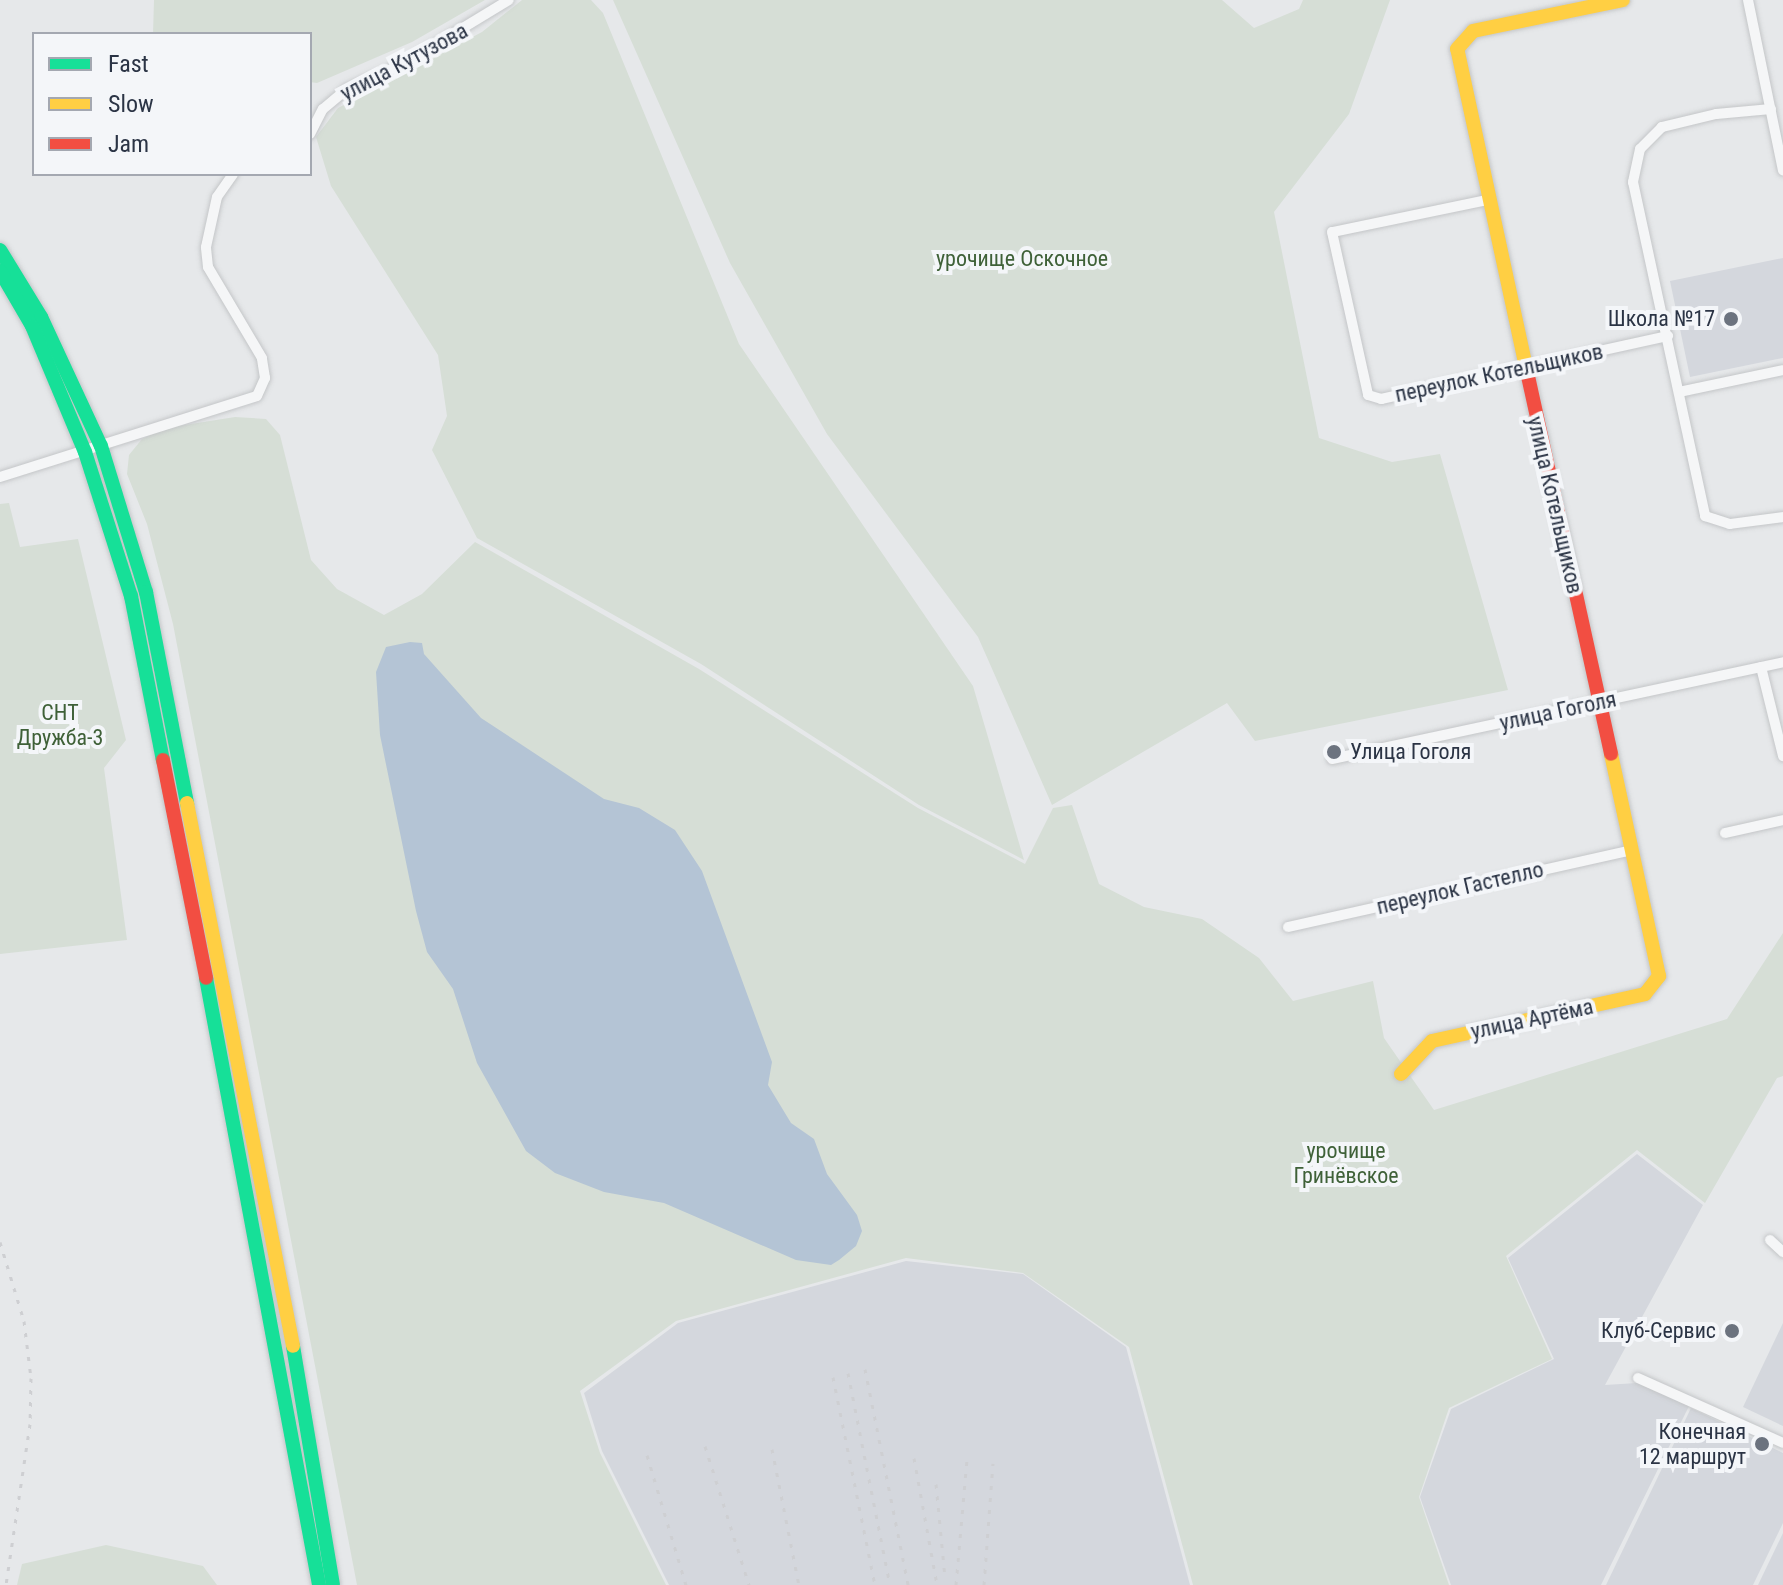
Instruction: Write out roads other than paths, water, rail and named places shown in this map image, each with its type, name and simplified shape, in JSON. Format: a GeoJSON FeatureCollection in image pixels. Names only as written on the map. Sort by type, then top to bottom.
{"type":"FeatureCollection","features":[{"type":"Feature","properties":{"kind":"main road","name":"улица Котельщиков"},"geometry":{"type":"LineString","coordinates":[[1623,0],[1473,31],[1459,41],[1457,61],[1658,968]]}},
{"type":"Feature","properties":{"kind":"main road"},"geometry":{"type":"LineString","coordinates":[[0,250],[41,317],[101,446],[146,592],[181,756],[333,1585]]}},
{"type":"Feature","properties":{"kind":"main road"},"geometry":{"type":"LineString","coordinates":[[0,271],[32,326],[85,452],[140,641],[278,1347],[319,1585]]}},
{"type":"Feature","properties":{"kind":"main road","name":"улица Артёма"},"geometry":{"type":"LineString","coordinates":[[1401,1074],[1432,1041],[1645,994],[1657,984],[1658,968]]}},
{"type":"Feature","properties":{"kind":"street","name":"улица Кутузова"},"geometry":{"type":"LineString","coordinates":[[312,130],[323,109],[347,89],[407,62],[509,0]]}},
{"type":"Feature","properties":{"kind":"street"},"geometry":{"type":"LineString","coordinates":[[1748,0],[1783,170]]}},
{"type":"Feature","properties":{"kind":"street"},"geometry":{"type":"LineString","coordinates":[[1771,109],[1676,121],[1651,135],[1640,149],[1633,182],[1705,516],[1730,524],[1783,517]]}},
{"type":"Feature","properties":{"kind":"street"},"geometry":{"type":"LineString","coordinates":[[0,477],[247,403],[263,388],[259,347],[208,267],[209,222],[232,176]]}},
{"type":"Feature","properties":{"kind":"street","name":"переулок Котельщиков"},"geometry":{"type":"LineString","coordinates":[[1487,200],[1332,232],[1366,390],[1373,399],[1668,336]]}},
{"type":"Feature","properties":{"kind":"street"},"geometry":{"type":"LineString","coordinates":[[1679,392],[1783,370]]}},
{"type":"Feature","properties":{"kind":"street","name":"улица Гоголя"},"geometry":{"type":"LineString","coordinates":[[1332,759],[1783,662]]}},
{"type":"Feature","properties":{"kind":"street"},"geometry":{"type":"LineString","coordinates":[[1761,667],[1783,756]]}},
{"type":"Feature","properties":{"kind":"street"},"geometry":{"type":"LineString","coordinates":[[1725,833],[1783,820]]}},
{"type":"Feature","properties":{"kind":"street","name":"переулок Гастелло"},"geometry":{"type":"LineString","coordinates":[[1288,927],[1632,850]]}},
{"type":"Feature","properties":{"kind":"street"},"geometry":{"type":"LineString","coordinates":[[1770,1240],[1783,1252]]}},
{"type":"Feature","properties":{"kind":"street"},"geometry":{"type":"LineString","coordinates":[[1638,1378],[1783,1443]]}},
{"type":"Feature","properties":{"kind":"water"},"geometry":{"type":"Polygon","coordinates":[[[422,643],[424,654],[481,718],[604,799],[639,808],[675,830],[702,871],[772,1062],[768,1085],[791,1123],[814,1139],[827,1174],[857,1215],[862,1231],[856,1246],[839,1260],[831,1265],[796,1260],[664,1203],[604,1192],[555,1173],[526,1151],[477,1063],[453,989],[427,952],[416,911],[380,735],[376,672],[386,647],[422,643]]]}},
{"type":"Feature","properties":{"kind":"railway"},"geometry":{"type":"LineString","coordinates":[[0,1242],[24,1321],[31,1378],[30,1424],[6,1585]]}},
{"type":"Feature","properties":{"kind":"railway"},"geometry":{"type":"LineString","coordinates":[[865,1369],[908,1585]]}},
{"type":"Feature","properties":{"kind":"railway"},"geometry":{"type":"LineString","coordinates":[[848,1373],[890,1585]]}},
{"type":"Feature","properties":{"kind":"railway"},"geometry":{"type":"LineString","coordinates":[[833,1377],[875,1585]]}},
{"type":"Feature","properties":{"kind":"railway"},"geometry":{"type":"LineString","coordinates":[[705,1446],[749,1585]]}},
{"type":"Feature","properties":{"kind":"railway"},"geometry":{"type":"LineString","coordinates":[[772,1449],[799,1585]]}},
{"type":"Feature","properties":{"kind":"railway"},"geometry":{"type":"LineString","coordinates":[[647,1455],[686,1585]]}},
{"type":"Feature","properties":{"kind":"railway"},"geometry":{"type":"LineString","coordinates":[[914,1458],[937,1585]]}},
{"type":"Feature","properties":{"kind":"railway"},"geometry":{"type":"LineString","coordinates":[[956,1585],[967,1460]]}},
{"type":"Feature","properties":{"kind":"railway"},"geometry":{"type":"LineString","coordinates":[[984,1585],[993,1463]]}},
{"type":"Feature","properties":{"kind":"railway"},"geometry":{"type":"LineString","coordinates":[[936,1484],[945,1577]]}},
{"type":"Feature","properties":{"kind":"place","name":"Школа №17"},"geometry":{"type":"Point","coordinates":[1731,319]}},
{"type":"Feature","properties":{"kind":"place","name":"Улица Гоголя"},"geometry":{"type":"Point","coordinates":[1334,752]}},
{"type":"Feature","properties":{"kind":"place","name":"Клуб-Сервис"},"geometry":{"type":"Point","coordinates":[1732,1331]}},
{"type":"Feature","properties":{"kind":"place","name":"Конечная 12 маршрут"},"geometry":{"type":"Point","coordinates":[1762,1444]}},
{"type":"Feature","properties":{"kind":"park label","name":"урочище Оскочное"},"geometry":{"type":"Point","coordinates":[1022,259]}},
{"type":"Feature","properties":{"kind":"park label","name":"СНТ Дружба-3"},"geometry":{"type":"Point","coordinates":[60,724]}},
{"type":"Feature","properties":{"kind":"park label","name":"урочище Гринёвское"},"geometry":{"type":"Point","coordinates":[1346,1162]}}]}
